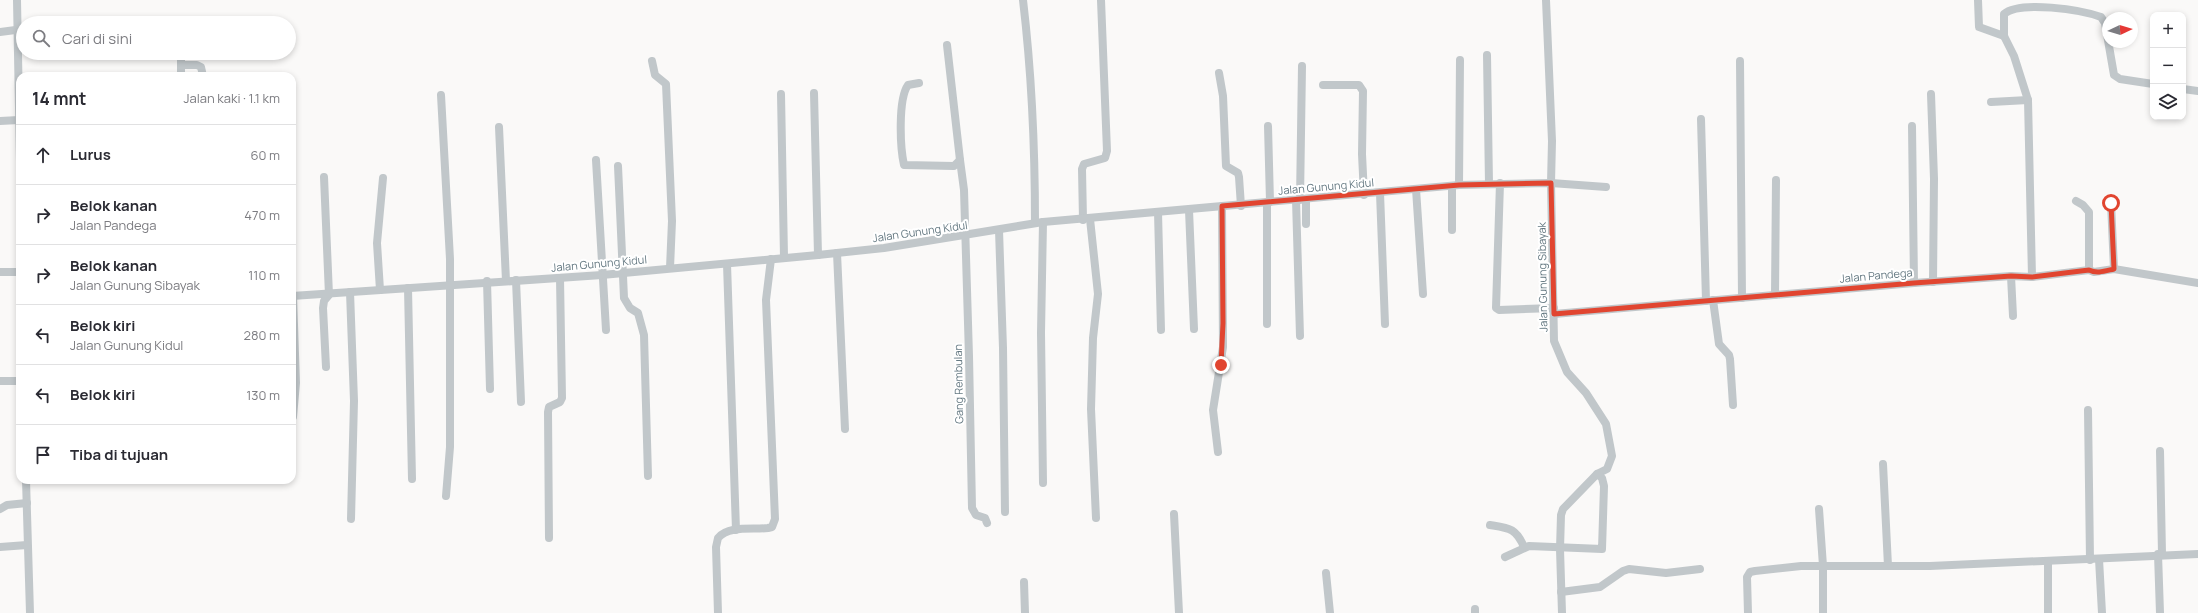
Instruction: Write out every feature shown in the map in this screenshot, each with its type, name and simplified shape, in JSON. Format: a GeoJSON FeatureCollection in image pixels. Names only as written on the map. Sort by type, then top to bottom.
{"type":"FeatureCollection","features":[{"type":"Feature","properties":{"kind":"street"},"geometry":{"type":"LineString","coordinates":[[17,0],[19,16]]}},
{"type":"Feature","properties":{"kind":"street"},"geometry":{"type":"LineString","coordinates":[[1024,0],[1032,79],[1039,223],[1043,483]]}},
{"type":"Feature","properties":{"kind":"street"},"geometry":{"type":"LineString","coordinates":[[1096,518],[1091,409],[1093,338],[1098,294],[1086,220],[1082,169],[1084,164],[1105,158],[1107,151],[1101,0]]}},
{"type":"Feature","properties":{"kind":"street","name":"Jalan Gunung Sibayak"},"geometry":{"type":"LineString","coordinates":[[1546,0],[1552,141],[1551,183],[1554,341],[1567,372],[1586,393],[1606,424],[1612,456],[1606,469],[1597,474],[1563,510],[1560,549],[1562,613]]}},
{"type":"Feature","properties":{"kind":"street"},"geometry":{"type":"LineString","coordinates":[[1978,0],[1979,27],[2004,36]]}},
{"type":"Feature","properties":{"kind":"street"},"geometry":{"type":"LineString","coordinates":[[2067,0],[2067,9]]}},
{"type":"Feature","properties":{"kind":"street"},"geometry":{"type":"LineString","coordinates":[[2032,277],[2028,100],[2014,56],[2004,36],[2004,14],[2010,10],[2038,7],[2067,9],[2094,14],[2104,19],[2114,75],[2120,79],[2150,84]]}},
{"type":"Feature","properties":{"kind":"street"},"geometry":{"type":"LineString","coordinates":[[0,32],[16,30]]}},
{"type":"Feature","properties":{"kind":"street","name":"Gang Rembulan"},"geometry":{"type":"LineString","coordinates":[[947,45],[964,190],[972,508],[976,515],[985,518],[987,523]]}},
{"type":"Feature","properties":{"kind":"street"},"geometry":{"type":"LineString","coordinates":[[1487,55],[1488,184]]}},
{"type":"Feature","properties":{"kind":"street"},"geometry":{"type":"LineString","coordinates":[[20,60],[20,72]]}},
{"type":"Feature","properties":{"kind":"street"},"geometry":{"type":"LineString","coordinates":[[1452,230],[1456,186],[1460,60]]}},
{"type":"Feature","properties":{"kind":"street"},"geometry":{"type":"LineString","coordinates":[[652,61],[656,75],[666,84],[672,221],[670,268]]}},
{"type":"Feature","properties":{"kind":"street"},"geometry":{"type":"LineString","coordinates":[[1740,61],[1742,298]]}},
{"type":"Feature","properties":{"kind":"street"},"geometry":{"type":"LineString","coordinates":[[181,72],[181,62],[197,65],[201,67],[202,72]]}},
{"type":"Feature","properties":{"kind":"street"},"geometry":{"type":"LineString","coordinates":[[1300,336],[1302,66]]}},
{"type":"Feature","properties":{"kind":"street"},"geometry":{"type":"LineString","coordinates":[[1219,73],[1222,91],[1226,166],[1238,173],[1240,177],[1241,206]]}},
{"type":"Feature","properties":{"kind":"street"},"geometry":{"type":"LineString","coordinates":[[919,83],[908,85],[904,90],[902,116],[904,165],[954,166],[960,160]]}},
{"type":"Feature","properties":{"kind":"street"},"geometry":{"type":"LineString","coordinates":[[1323,86],[1359,86],[1363,91],[1362,154],[1364,194]]}},
{"type":"Feature","properties":{"kind":"street"},"geometry":{"type":"LineString","coordinates":[[2186,89],[2198,91]]}},
{"type":"Feature","properties":{"kind":"street"},"geometry":{"type":"LineString","coordinates":[[814,93],[818,255]]}},
{"type":"Feature","properties":{"kind":"street"},"geometry":{"type":"LineString","coordinates":[[781,94],[784,257]]}},
{"type":"Feature","properties":{"kind":"street"},"geometry":{"type":"LineString","coordinates":[[1931,94],[1934,179],[1933,282]]}},
{"type":"Feature","properties":{"kind":"street"},"geometry":{"type":"LineString","coordinates":[[441,95],[450,285],[450,447],[446,496]]}},
{"type":"Feature","properties":{"kind":"street"},"geometry":{"type":"LineString","coordinates":[[1990,102],[2028,100]]}},
{"type":"Feature","properties":{"kind":"street"},"geometry":{"type":"LineString","coordinates":[[1701,119],[1709,300],[1719,344],[1729,355],[1730,359],[1733,405]]}},
{"type":"Feature","properties":{"kind":"street"},"geometry":{"type":"LineString","coordinates":[[0,121],[16,120]]}},
{"type":"Feature","properties":{"kind":"street"},"geometry":{"type":"LineString","coordinates":[[1267,324],[1269,202],[1268,126]]}},
{"type":"Feature","properties":{"kind":"street"},"geometry":{"type":"LineString","coordinates":[[1912,126],[1914,283]]}},
{"type":"Feature","properties":{"kind":"street"},"geometry":{"type":"LineString","coordinates":[[500,127],[506,280]]}},
{"type":"Feature","properties":{"kind":"street"},"geometry":{"type":"LineString","coordinates":[[596,160],[606,330]]}},
{"type":"Feature","properties":{"kind":"street"},"geometry":{"type":"LineString","coordinates":[[618,166],[621,273],[624,298],[630,308],[638,313],[644,335],[648,476]]}},
{"type":"Feature","properties":{"kind":"street"},"geometry":{"type":"LineString","coordinates":[[324,177],[329,294],[324,301],[323,308],[326,367]]}},
{"type":"Feature","properties":{"kind":"street"},"geometry":{"type":"LineString","coordinates":[[380,290],[377,243],[383,178]]}},
{"type":"Feature","properties":{"kind":"street"},"geometry":{"type":"LineString","coordinates":[[1775,295],[1776,180]]}},
{"type":"Feature","properties":{"kind":"street","name":"Jalan Gunung Kidul"},"geometry":{"type":"LineString","coordinates":[[296,296],[487,281],[602,275],[771,260],[784,257],[837,253],[964,236],[1039,223],[1086,220],[1158,212],[1222,206],[1241,206],[1269,202],[1416,189],[1500,183],[1551,183],[1606,187]]}},
{"type":"Feature","properties":{"kind":"street","name":"Jalan Pandega"},"geometry":{"type":"LineString","coordinates":[[1500,183],[1496,308],[1499,310],[1554,311],[1742,298],[2011,276],[2032,277],[2089,270],[2094,272],[2114,269],[2198,283]]}},
{"type":"Feature","properties":{"kind":"street"},"geometry":{"type":"LineString","coordinates":[[1416,189],[1422,294]]}},
{"type":"Feature","properties":{"kind":"street"},"geometry":{"type":"LineString","coordinates":[[1380,193],[1385,324]]}},
{"type":"Feature","properties":{"kind":"street"},"geometry":{"type":"LineString","coordinates":[[1301,200],[1306,224]]}},
{"type":"Feature","properties":{"kind":"street"},"geometry":{"type":"LineString","coordinates":[[2076,201],[2083,205],[2089,212],[2089,270]]}},
{"type":"Feature","properties":{"kind":"street"},"geometry":{"type":"LineString","coordinates":[[2111,203],[2114,269]]}},
{"type":"Feature","properties":{"kind":"street"},"geometry":{"type":"LineString","coordinates":[[1218,452],[1214,410],[1223,347],[1222,206]]}},
{"type":"Feature","properties":{"kind":"street"},"geometry":{"type":"LineString","coordinates":[[1189,210],[1194,329]]}},
{"type":"Feature","properties":{"kind":"street"},"geometry":{"type":"LineString","coordinates":[[1158,212],[1161,330]]}},
{"type":"Feature","properties":{"kind":"street"},"geometry":{"type":"LineString","coordinates":[[998,230],[1003,348],[1005,512]]}},
{"type":"Feature","properties":{"kind":"street"},"geometry":{"type":"LineString","coordinates":[[837,253],[845,429]]}},
{"type":"Feature","properties":{"kind":"street"},"geometry":{"type":"LineString","coordinates":[[718,613],[716,542],[718,538],[725,532],[768,528],[772,526],[775,519],[766,300],[771,260]]}},
{"type":"Feature","properties":{"kind":"street"},"geometry":{"type":"LineString","coordinates":[[727,264],[736,530]]}},
{"type":"Feature","properties":{"kind":"street"},"geometry":{"type":"LineString","coordinates":[[0,272],[16,272]]}},
{"type":"Feature","properties":{"kind":"street"},"geometry":{"type":"LineString","coordinates":[[2011,276],[2013,316]]}},
{"type":"Feature","properties":{"kind":"street"},"geometry":{"type":"LineString","coordinates":[[549,538],[548,412],[549,408],[560,402],[562,398],[560,278]]}},
{"type":"Feature","properties":{"kind":"street"},"geometry":{"type":"LineString","coordinates":[[516,280],[521,402]]}},
{"type":"Feature","properties":{"kind":"street"},"geometry":{"type":"LineString","coordinates":[[487,281],[490,390]]}},
{"type":"Feature","properties":{"kind":"street"},"geometry":{"type":"LineString","coordinates":[[408,288],[412,479]]}},
{"type":"Feature","properties":{"kind":"street"},"geometry":{"type":"LineString","coordinates":[[350,292],[354,400],[351,519]]}},
{"type":"Feature","properties":{"kind":"street"},"geometry":{"type":"LineString","coordinates":[[0,381],[16,381]]}},
{"type":"Feature","properties":{"kind":"street"},"geometry":{"type":"LineString","coordinates":[[2088,410],[2090,560]]}},
{"type":"Feature","properties":{"kind":"street"},"geometry":{"type":"LineString","coordinates":[[2160,451],[2160,613]]}},
{"type":"Feature","properties":{"kind":"street"},"geometry":{"type":"LineString","coordinates":[[1883,464],[1888,566]]}},
{"type":"Feature","properties":{"kind":"street"},"geometry":{"type":"LineString","coordinates":[[1506,556],[1518,552],[1524,547],[1599,550],[1603,547],[1602,523],[1604,486],[1602,478],[1597,474]]}},
{"type":"Feature","properties":{"kind":"street"},"geometry":{"type":"LineString","coordinates":[[26,484],[30,613]]}},
{"type":"Feature","properties":{"kind":"street"},"geometry":{"type":"LineString","coordinates":[[0,509],[7,505],[26,503]]}},
{"type":"Feature","properties":{"kind":"street"},"geometry":{"type":"LineString","coordinates":[[1818,509],[1822,566],[1823,613]]}},
{"type":"Feature","properties":{"kind":"street"},"geometry":{"type":"LineString","coordinates":[[1174,514],[1179,613]]}},
{"type":"Feature","properties":{"kind":"street"},"geometry":{"type":"LineString","coordinates":[[1490,525],[1510,528],[1515,531],[1524,547]]}},
{"type":"Feature","properties":{"kind":"street"},"geometry":{"type":"LineString","coordinates":[[0,547],[27,545]]}},
{"type":"Feature","properties":{"kind":"street"},"geometry":{"type":"LineString","coordinates":[[1748,613],[1747,577],[1750,572],[1801,566],[1888,566],[2048,562],[2160,554],[2198,554]]}},
{"type":"Feature","properties":{"kind":"street"},"geometry":{"type":"LineString","coordinates":[[2099,559],[2102,613]]}},
{"type":"Feature","properties":{"kind":"street"},"geometry":{"type":"LineString","coordinates":[[2048,562],[2048,613]]}},
{"type":"Feature","properties":{"kind":"street"},"geometry":{"type":"LineString","coordinates":[[1561,592],[1600,587],[1623,571],[1629,569],[1666,573],[1700,569]]}},
{"type":"Feature","properties":{"kind":"street"},"geometry":{"type":"LineString","coordinates":[[1326,572],[1330,613]]}},
{"type":"Feature","properties":{"kind":"street"},"geometry":{"type":"LineString","coordinates":[[1024,582],[1024,613]]}},
{"type":"Feature","properties":{"kind":"route"},"geometry":{"type":"LineString","coordinates":[[1221,365],[1223,347],[1222,206],[1241,206],[1270,202],[1459,185],[1551,183],[1554,314],[1573,311],[1914,283],[2011,276],[2032,277],[2089,270],[2094,272],[2102,272],[2114,269],[2111,203]]}}]}
